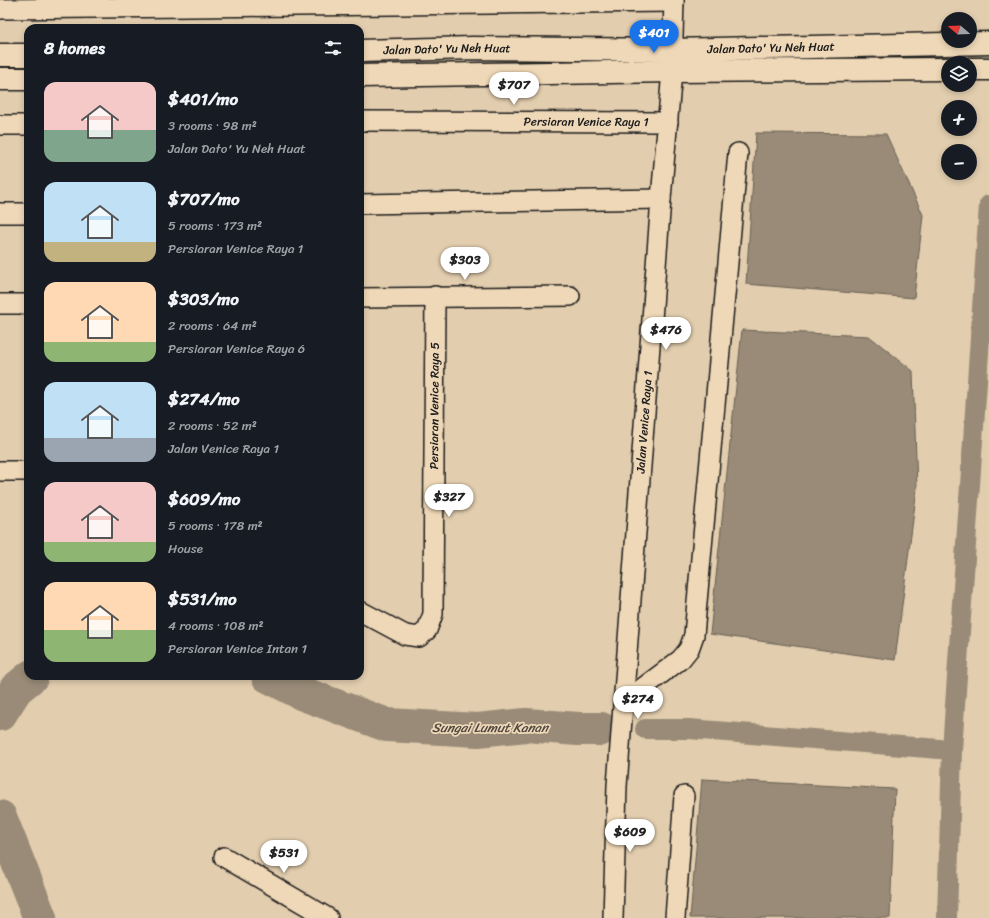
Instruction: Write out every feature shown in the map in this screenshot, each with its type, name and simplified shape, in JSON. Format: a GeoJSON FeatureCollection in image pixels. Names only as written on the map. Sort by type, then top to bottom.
{"type":"FeatureCollection","features":[{"type":"Feature","properties":{"kind":"main road","name":"Jalan Dato' Yu Neh Huat"},"geometry":{"type":"LineString","coordinates":[[364,76],[989,43]]}},
{"type":"Feature","properties":{"kind":"main road","name":"Jalan Dato' Yu Neh Huat"},"geometry":{"type":"LineString","coordinates":[[364,51],[474,48],[673,60],[941,69]]}},
{"type":"Feature","properties":{"kind":"main road"},"geometry":{"type":"LineString","coordinates":[[0,55],[24,55]]}},
{"type":"Feature","properties":{"kind":"main road"},"geometry":{"type":"LineString","coordinates":[[977,69],[989,70]]}},
{"type":"Feature","properties":{"kind":"main road"},"geometry":{"type":"LineString","coordinates":[[0,79],[24,79]]}},
{"type":"Feature","properties":{"kind":"street"},"geometry":{"type":"LineString","coordinates":[[0,9],[674,1]]}},
{"type":"Feature","properties":{"kind":"street","name":"Jalan Venice Raya 1"},"geometry":{"type":"LineString","coordinates":[[613,918],[617,786],[673,60],[674,1]]}},
{"type":"Feature","properties":{"kind":"street","name":"Persiaran Venice Raya 1"},"geometry":{"type":"LineString","coordinates":[[364,121],[668,122]]}},
{"type":"Feature","properties":{"kind":"street"},"geometry":{"type":"LineString","coordinates":[[0,125],[24,125]]}},
{"type":"Feature","properties":{"kind":"street"},"geometry":{"type":"LineString","coordinates":[[624,702],[681,659],[689,649],[694,635],[738,153]]}},
{"type":"Feature","properties":{"kind":"street"},"geometry":{"type":"LineString","coordinates":[[364,204],[662,199]]}},
{"type":"Feature","properties":{"kind":"street"},"geometry":{"type":"LineString","coordinates":[[0,213],[24,213]]}},
{"type":"Feature","properties":{"kind":"street"},"geometry":{"type":"LineString","coordinates":[[364,298],[435,296],[570,296]]}},
{"type":"Feature","properties":{"kind":"street","name":"Persiaran Venice Raya 5"},"geometry":{"type":"LineString","coordinates":[[364,613],[405,635],[419,637],[427,630],[433,614],[435,296]]}},
{"type":"Feature","properties":{"kind":"street"},"geometry":{"type":"LineString","coordinates":[[0,304],[24,304]]}},
{"type":"Feature","properties":{"kind":"street"},"geometry":{"type":"LineString","coordinates":[[0,471],[24,471]]}},
{"type":"Feature","properties":{"kind":"street"},"geometry":{"type":"LineString","coordinates":[[675,918],[684,796]]}},
{"type":"Feature","properties":{"kind":"street"},"geometry":{"type":"LineString","coordinates":[[224,857],[328,918]]}},
{"type":"Feature","properties":{"kind":"shaded area"},"geometry":{"type":"Polygon","coordinates":[[[756,133],[886,134],[923,215],[914,298],[746,284],[756,133]]]}},
{"type":"Feature","properties":{"kind":"shaded area"},"geometry":{"type":"Polygon","coordinates":[[[742,330],[869,336],[913,371],[917,488],[895,660],[710,634],[742,330]]]}},
{"type":"Feature","properties":{"kind":"shaded area"},"geometry":{"type":"Polygon","coordinates":[[[702,779],[895,789],[890,918],[690,918],[702,779]]]}},
{"type":"Feature","properties":{"kind":"waterway"},"geometry":{"type":"LineString","coordinates":[[947,918],[952,750],[989,205]]}},
{"type":"Feature","properties":{"kind":"waterway","name":"Sungai Lumut Kanan"},"geometry":{"type":"LineString","coordinates":[[0,714],[16,689],[27,680]]}},
{"type":"Feature","properties":{"kind":"waterway","name":"Sungai Lumut Kanan"},"geometry":{"type":"LineString","coordinates":[[276,680],[301,693],[387,725],[478,730],[526,725],[578,729],[601,729]]}},
{"type":"Feature","properties":{"kind":"waterway"},"geometry":{"type":"LineString","coordinates":[[645,729],[689,729],[952,750]]}},
{"type":"Feature","properties":{"kind":"waterway","name":"Sungai Lumut Kanan"},"geometry":{"type":"LineString","coordinates":[[0,817],[40,918]]}}]}
